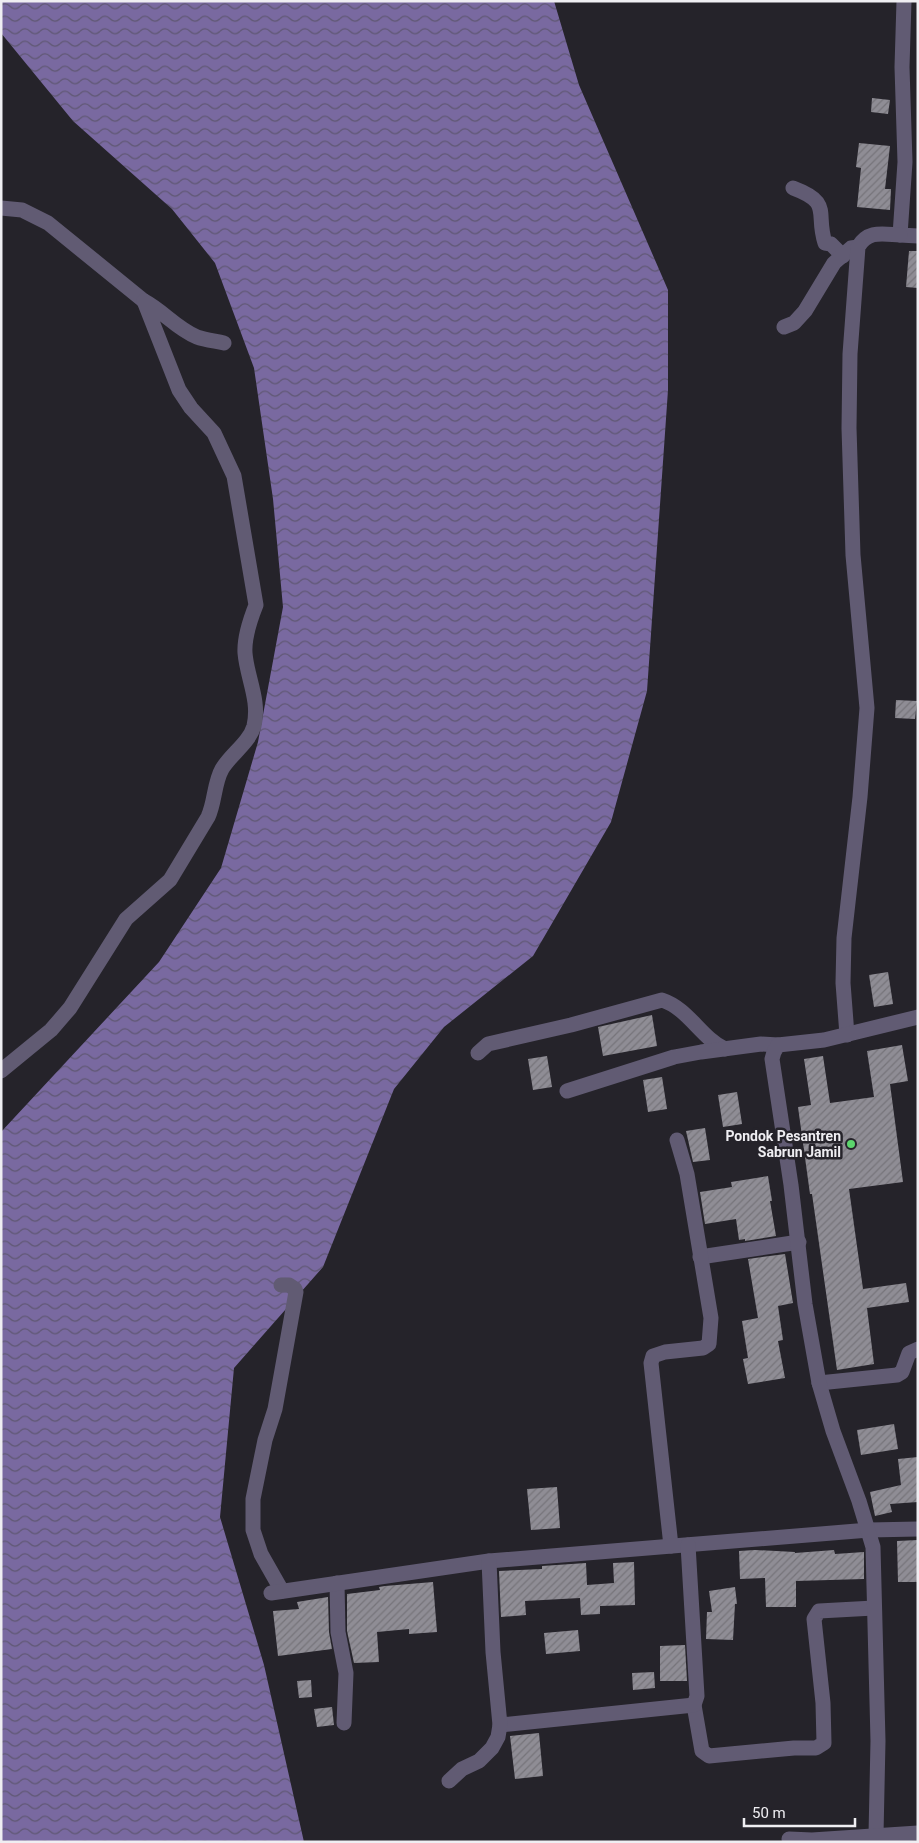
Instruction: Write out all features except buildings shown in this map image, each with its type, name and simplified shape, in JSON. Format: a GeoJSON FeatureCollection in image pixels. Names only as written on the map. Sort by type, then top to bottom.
{"type":"FeatureCollection","features":[{"type":"Feature","properties":{"kind":"street"},"geometry":{"type":"LineString","coordinates":[[900,234],[910,36],[904,1]]}},
{"type":"Feature","properties":{"kind":"street"},"geometry":{"type":"LineString","coordinates":[[793,188],[810,194],[822,209],[824,243],[831,244],[843,256]]}},
{"type":"Feature","properties":{"kind":"street"},"geometry":{"type":"LineString","coordinates":[[1,208],[22,210],[48,223],[144,301],[156,307],[182,328],[197,337],[224,343]]}},
{"type":"Feature","properties":{"kind":"street"},"geometry":{"type":"LineString","coordinates":[[847,1035],[843,983],[844,938],[860,797],[867,708],[853,555],[849,438],[850,354],[858,247],[864,238],[870,235],[900,234],[918,236]]}},
{"type":"Feature","properties":{"kind":"street"},"geometry":{"type":"LineString","coordinates":[[784,327],[794,323],[805,311],[834,263],[851,248],[858,247]]}},
{"type":"Feature","properties":{"kind":"street"},"geometry":{"type":"LineString","coordinates":[[1,1071],[51,1030],[70,1008],[126,919],[170,880],[208,817],[221,771],[254,727],[256,706],[245,652],[249,624],[256,605],[234,476],[214,433],[191,408],[179,390],[144,301]]}},
{"type":"Feature","properties":{"kind":"street"},"geometry":{"type":"LineString","coordinates":[[478,1053],[488,1044],[571,1025],[662,1000],[672,1003],[686,1013],[700,1030],[717,1045],[725,1049]]}},
{"type":"Feature","properties":{"kind":"street"},"geometry":{"type":"LineString","coordinates":[[566,1091],[674,1058],[761,1044],[778,1045],[824,1040],[918,1017]]}},
{"type":"Feature","properties":{"kind":"street"},"geometry":{"type":"LineString","coordinates":[[778,1045],[774,1052],[773,1071],[798,1242],[805,1304],[819,1383],[833,1431],[869,1530],[874,1565],[878,1742],[876,1835]]}},
{"type":"Feature","properties":{"kind":"street"},"geometry":{"type":"LineString","coordinates":[[671,1546],[651,1363],[654,1356],[665,1352],[703,1348],[709,1344],[711,1318],[687,1174],[677,1140]]}},
{"type":"Feature","properties":{"kind":"street"},"geometry":{"type":"LineString","coordinates":[[700,1257],[798,1242]]}},
{"type":"Feature","properties":{"kind":"street"},"geometry":{"type":"LineString","coordinates":[[281,1285],[289,1285],[296,1292],[276,1410],[265,1440],[253,1499],[253,1530],[260,1554],[276,1592],[488,1561],[869,1530],[918,1529]]}},
{"type":"Feature","properties":{"kind":"street"},"geometry":{"type":"LineString","coordinates":[[819,1383],[897,1375],[902,1372],[908,1353],[918,1349]]}},
{"type":"Feature","properties":{"kind":"street"},"geometry":{"type":"LineString","coordinates":[[688,1546],[697,1696],[694,1705],[702,1751],[709,1756],[794,1748],[816,1748],[824,1743],[823,1703],[814,1620],[820,1611],[874,1608]]}},
{"type":"Feature","properties":{"kind":"street"},"geometry":{"type":"LineString","coordinates":[[449,1781],[462,1769],[479,1761],[492,1748],[498,1737],[500,1725],[493,1652],[488,1561]]}},
{"type":"Feature","properties":{"kind":"street"},"geometry":{"type":"LineString","coordinates":[[337,1583],[338,1632],[346,1673],[344,1723]]}},
{"type":"Feature","properties":{"kind":"street"},"geometry":{"type":"LineString","coordinates":[[500,1725],[694,1705]]}},
{"type":"Feature","properties":{"kind":"street"},"geometry":{"type":"LineString","coordinates":[[790,1839],[812,1840],[918,1833]]}},
{"type":"Feature","properties":{"kind":"water"},"geometry":{"type":"Polygon","coordinates":[[[1,1],[554,1],[579,85],[668,290],[668,390],[647,691],[611,822],[533,956],[444,1027],[394,1089],[323,1267],[234,1368],[220,1517],[264,1665],[304,1842],[1,1842],[1,1132],[159,962],[221,868],[258,742],[283,607],[273,499],[254,368],[215,263],[172,209],[73,121],[1,33],[1,1]]]}},
{"type":"Feature","properties":{"kind":"place","name":"Pondok Pesantren Sabrun Jamil"},"geometry":{"type":"Point","coordinates":[851,1144]}}]}
